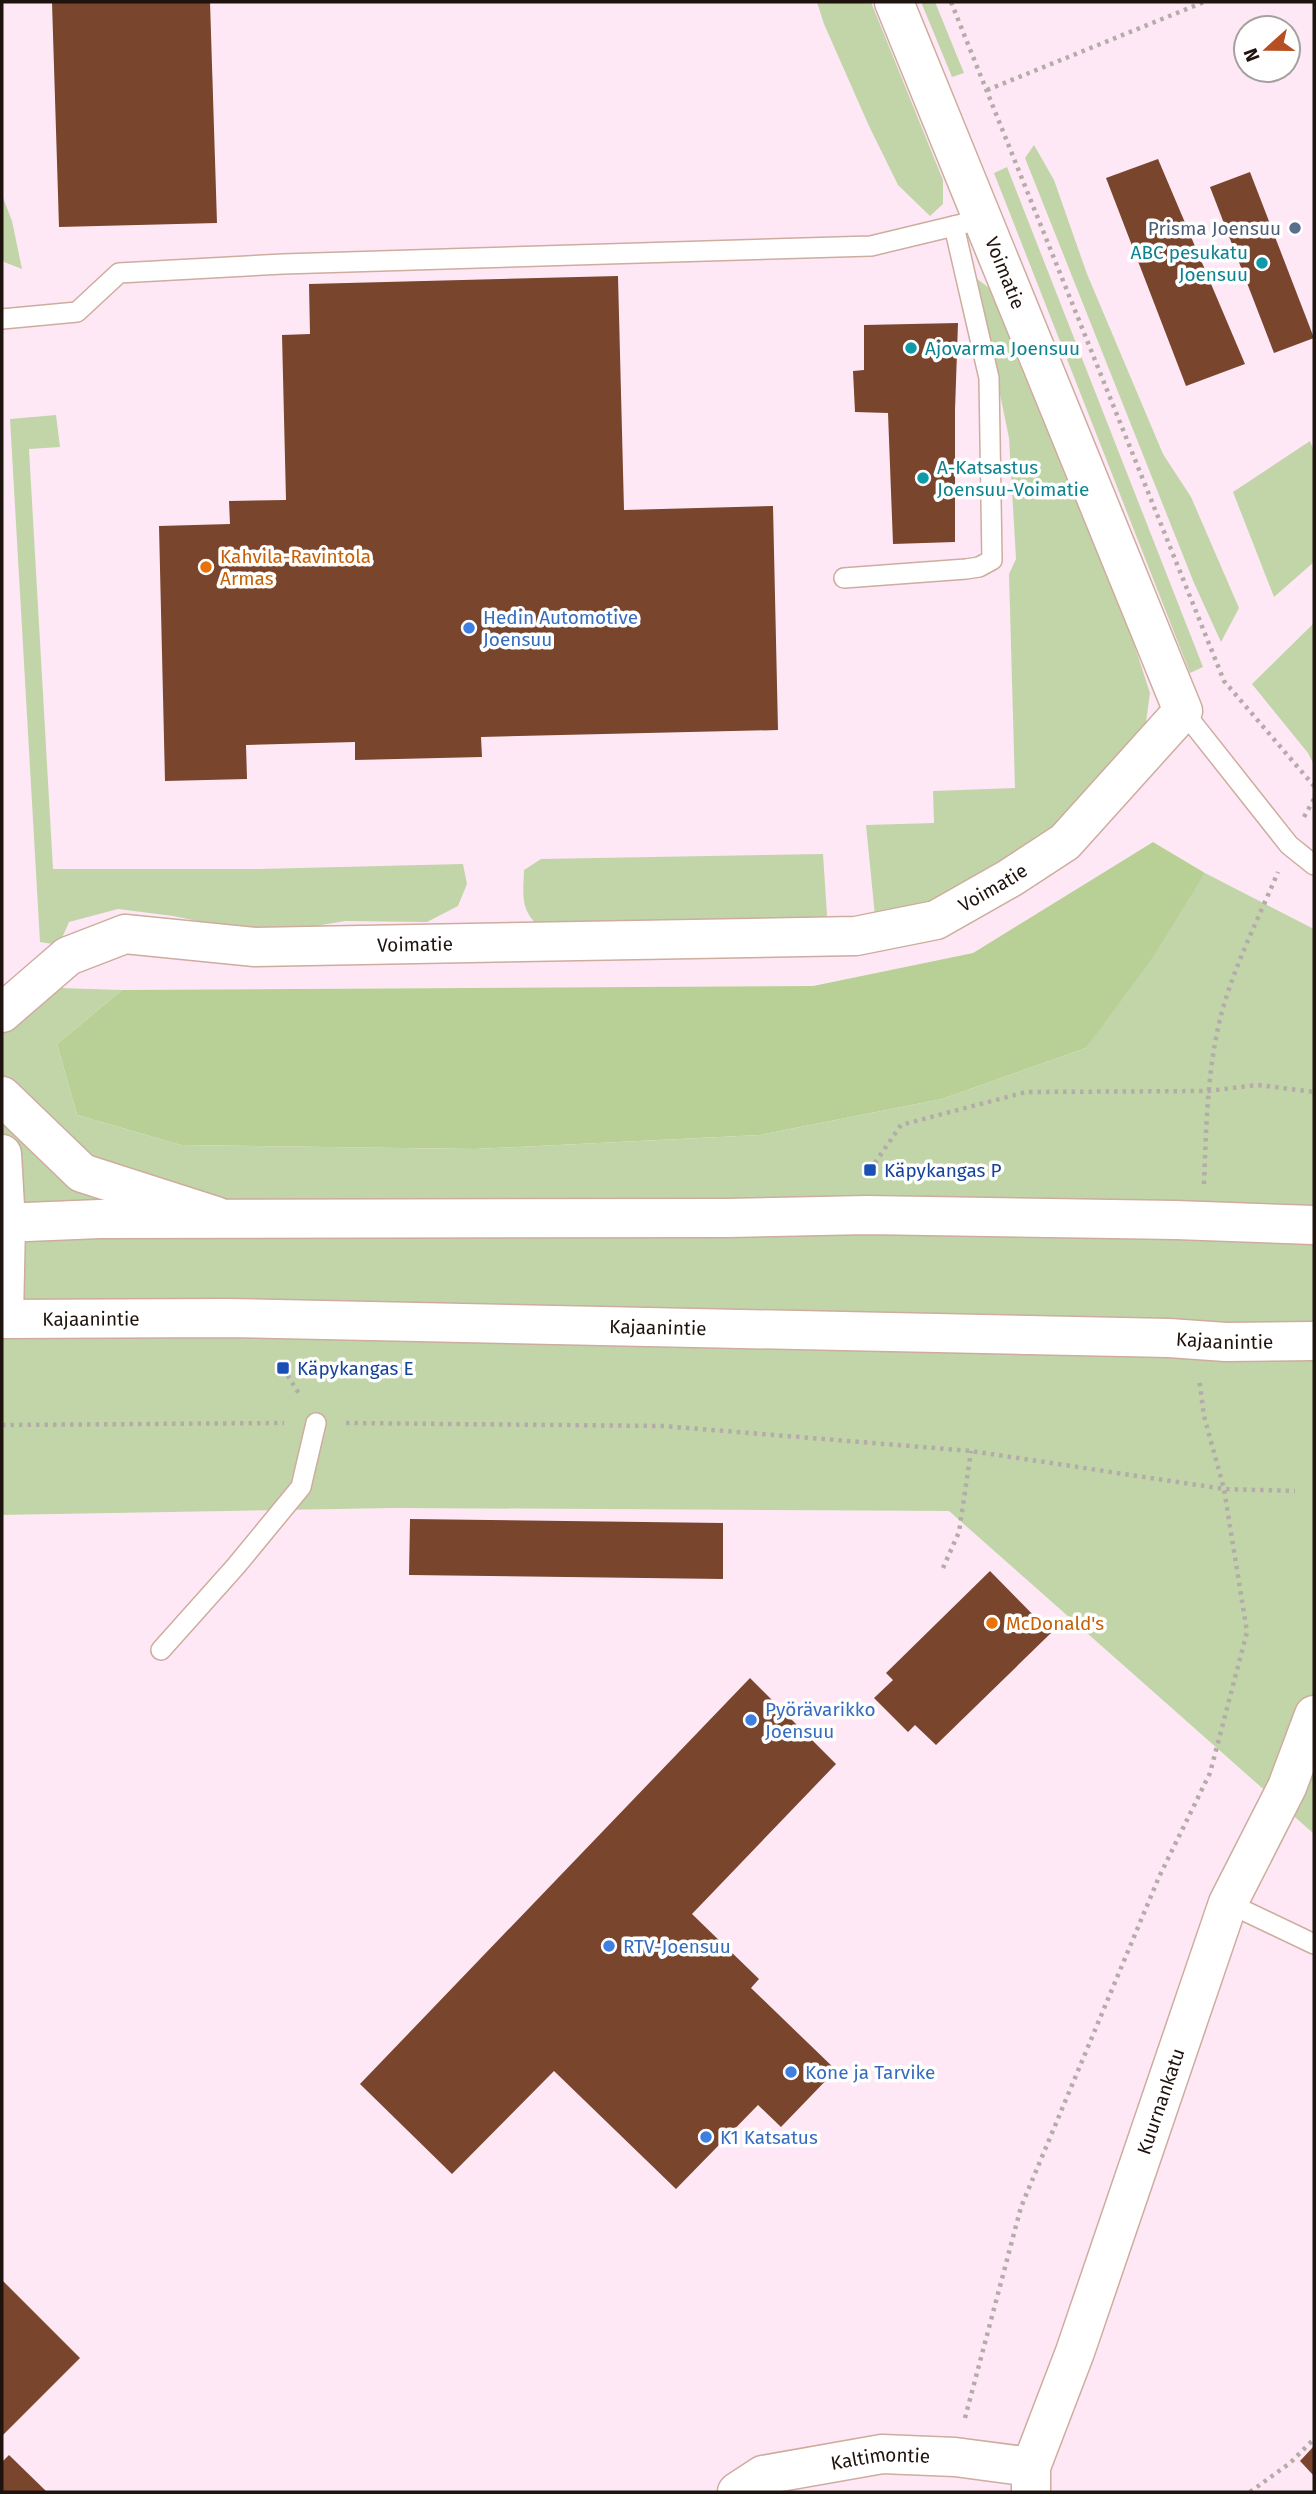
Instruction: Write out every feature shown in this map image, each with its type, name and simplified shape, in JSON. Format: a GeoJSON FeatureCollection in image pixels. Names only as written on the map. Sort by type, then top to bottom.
{"type":"FeatureCollection","features":[{"type":"Feature","properties":{"kind":"main road","name":"Voimatie"},"geometry":{"type":"LineString","coordinates":[[2,1013],[68,956],[125,934],[255,947],[856,936],[936,920],[1010,878],[1065,842],[1184,711],[969,222],[894,2]]}},
{"type":"Feature","properties":{"kind":"main road"},"geometry":{"type":"LineString","coordinates":[[2,1096],[82,1173],[224,1219]]}},
{"type":"Feature","properties":{"kind":"main road"},"geometry":{"type":"LineString","coordinates":[[2,1154],[3,1319]]}},
{"type":"Feature","properties":{"kind":"main road"},"geometry":{"type":"LineString","coordinates":[[4,1223],[100,1219],[727,1218],[867,1215],[1314,1225]]}},
{"type":"Feature","properties":{"kind":"main road","name":"Kajaanintie"},"geometry":{"type":"LineString","coordinates":[[3,1319],[227,1318],[1226,1342],[1314,1341]]}},
{"type":"Feature","properties":{"kind":"main road","name":"Kuurnankatu"},"geometry":{"type":"LineString","coordinates":[[1031,2480],[1228,1903],[1287,1787],[1314,1715]]}},
{"type":"Feature","properties":{"kind":"main road","name":"Kaltimontie"},"geometry":{"type":"LineString","coordinates":[[737,2492],[763,2475],[882,2454],[955,2457],[1031,2480]]}},
{"type":"Feature","properties":{"kind":"lane"},"geometry":{"type":"LineString","coordinates":[[2,319],[77,312],[119,273],[283,264],[871,246],[969,222],[989,378],[992,560],[979,568],[844,578]]}},
{"type":"Feature","properties":{"kind":"lane"},"geometry":{"type":"LineString","coordinates":[[1184,711],[1289,845],[1314,865]]}},
{"type":"Feature","properties":{"kind":"lane"},"geometry":{"type":"LineString","coordinates":[[161,1650],[236,1566],[301,1487],[316,1423]]}},
{"type":"Feature","properties":{"kind":"lane"},"geometry":{"type":"LineString","coordinates":[[1228,1903],[1314,1944]]}},
{"type":"Feature","properties":{"kind":"path"},"geometry":{"type":"LineString","coordinates":[[951,2],[1224,681],[1314,786]]}},
{"type":"Feature","properties":{"kind":"path"},"geometry":{"type":"LineString","coordinates":[[987,90],[1204,2]]}},
{"type":"Feature","properties":{"kind":"path"},"geometry":{"type":"LineString","coordinates":[[1204,1192],[1208,1091],[1218,1027],[1229,991],[1289,845]]}},
{"type":"Feature","properties":{"kind":"path"},"geometry":{"type":"LineString","coordinates":[[870,1170],[901,1125],[1026,1092],[1208,1091],[1258,1085],[1314,1092]]}},
{"type":"Feature","properties":{"kind":"path"},"geometry":{"type":"LineString","coordinates":[[955,2457],[1021,2207],[1158,1877],[1210,1773],[1247,1632],[1224,1489],[1204,1416],[1199,1373]]}},
{"type":"Feature","properties":{"kind":"path"},"geometry":{"type":"LineString","coordinates":[[2,1425],[316,1423],[663,1426],[971,1451],[1224,1489],[1296,1491]]}},
{"type":"Feature","properties":{"kind":"path"},"geometry":{"type":"LineString","coordinates":[[943,1568],[959,1532],[971,1451]]}},
{"type":"Feature","properties":{"kind":"path"},"geometry":{"type":"LineString","coordinates":[[1250,2492],[1290,2463],[1314,2439]]}},
{"type":"Feature","properties":{"kind":"shaded area"},"geometry":{"type":"Polygon","coordinates":[[[2,2],[1314,2],[1314,929],[1205,873],[1153,842],[973,953],[813,986],[122,990],[2,986],[2,2]]]}},
{"type":"Feature","properties":{"kind":"shaded area"},"geometry":{"type":"Polygon","coordinates":[[[394,1508],[949,1511],[1314,1834],[1314,2492],[2,2492],[2,1515],[394,1508]]]}},
{"type":"Feature","properties":{"kind":"green space"},"geometry":{"type":"Polygon","coordinates":[[[817,2],[871,2],[943,180],[943,204],[930,216],[898,185],[869,126],[817,2]]]}},
{"type":"Feature","properties":{"kind":"green space"},"geometry":{"type":"Polygon","coordinates":[[[921,2],[935,2],[964,73],[952,77],[921,2]]]}},
{"type":"Feature","properties":{"kind":"green space"},"geometry":{"type":"Polygon","coordinates":[[[1034,145],[1054,180],[1087,274],[1163,454],[1191,497],[1239,608],[1221,642],[1194,583],[1025,158],[1034,145]]]}},
{"type":"Feature","properties":{"kind":"green space"},"geometry":{"type":"Polygon","coordinates":[[[1007,167],[1203,667],[1190,673],[994,173],[1007,167]]]}},
{"type":"Feature","properties":{"kind":"green space"},"geometry":{"type":"Polygon","coordinates":[[[2,195],[12,221],[22,269],[4,262],[2,257],[2,195]]]}},
{"type":"Feature","properties":{"kind":"green space"},"geometry":{"type":"Polygon","coordinates":[[[976,278],[989,288],[1125,616],[1150,693],[1146,722],[1123,758],[1042,837],[990,879],[902,917],[875,916],[866,825],[934,823],[933,791],[1015,788],[1009,574],[1016,559],[1009,438],[976,278]]]}},
{"type":"Feature","properties":{"kind":"green space"},"geometry":{"type":"Polygon","coordinates":[[[56,415],[60,447],[29,449],[53,869],[259,869],[463,864],[467,884],[458,906],[427,922],[345,921],[293,930],[247,931],[173,916],[118,909],[69,922],[59,945],[40,942],[10,419],[56,415]]]}},
{"type":"Feature","properties":{"kind":"green space"},"geometry":{"type":"Polygon","coordinates":[[[1310,441],[1314,451],[1314,562],[1274,597],[1233,492],[1310,441]]]}},
{"type":"Feature","properties":{"kind":"green space"},"geometry":{"type":"Polygon","coordinates":[[[1314,623],[1314,765],[1308,753],[1252,684],[1314,623]]]}},
{"type":"Feature","properties":{"kind":"green space"},"geometry":{"type":"Polygon","coordinates":[[[1153,842],[1205,873],[1153,957],[1086,1048],[942,1099],[760,1135],[475,1149],[181,1145],[77,1115],[57,1044],[122,990],[813,986],[973,953],[1153,842]]]}},
{"type":"Feature","properties":{"kind":"green space"},"geometry":{"type":"Polygon","coordinates":[[[823,854],[827,915],[819,924],[543,931],[530,917],[524,903],[524,870],[541,859],[823,854]]]}},
{"type":"Feature","properties":{"kind":"green space"},"geometry":{"type":"Polygon","coordinates":[[[1205,873],[1314,929],[1314,1834],[949,1511],[394,1508],[2,1515],[2,986],[122,990],[57,1044],[77,1115],[181,1145],[475,1149],[760,1135],[942,1099],[1086,1048],[1205,873]]]}},
{"type":"Feature","properties":{"kind":"building"},"geometry":{"type":"Polygon","coordinates":[[[52,2],[210,2],[217,223],[59,227],[52,2]]]}},
{"type":"Feature","properties":{"kind":"building"},"geometry":{"type":"Polygon","coordinates":[[[1158,159],[1245,364],[1186,386],[1106,178],[1158,159]]]}},
{"type":"Feature","properties":{"kind":"building","name":"ABC pesukatu Joensuu"},"geometry":{"type":"Polygon","coordinates":[[[1250,172],[1314,338],[1274,353],[1210,187],[1250,172]]]}},
{"type":"Feature","properties":{"kind":"building","name":"Hedin Automotive Joensuu"},"geometry":{"type":"Polygon","coordinates":[[[618,276],[624,510],[773,506],[778,730],[481,737],[482,757],[355,760],[355,742],[246,745],[247,779],[165,781],[159,526],[230,524],[229,501],[286,500],[282,335],[310,334],[309,284],[618,276]]]}},
{"type":"Feature","properties":{"kind":"building"},"geometry":{"type":"Polygon","coordinates":[[[958,323],[955,542],[893,544],[888,413],[855,412],[853,371],[864,370],[864,325],[958,323]]]}},
{"type":"Feature","properties":{"kind":"building"},"geometry":{"type":"Polygon","coordinates":[[[410,1519],[723,1523],[723,1579],[409,1575],[410,1519]]]}},
{"type":"Feature","properties":{"kind":"building"},"geometry":{"type":"Polygon","coordinates":[[[990,1571],[1051,1633],[936,1745],[915,1725],[908,1732],[874,1698],[893,1680],[886,1673],[990,1571]]]}},
{"type":"Feature","properties":{"kind":"building","name":"RTV-Joensuu"},"geometry":{"type":"Polygon","coordinates":[[[750,1678],[836,1764],[692,1914],[759,1979],[751,1988],[836,2070],[781,2127],[758,2105],[676,2189],[554,2071],[452,2174],[360,2084],[750,1678]]]}},
{"type":"Feature","properties":{"kind":"building"},"geometry":{"type":"Polygon","coordinates":[[[2,2280],[80,2358],[2,2436],[2,2280]]]}},
{"type":"Feature","properties":{"kind":"building"},"geometry":{"type":"Polygon","coordinates":[[[1314,2446],[1314,2476],[1300,2461],[1314,2446]]]}},
{"type":"Feature","properties":{"kind":"building"},"geometry":{"type":"Polygon","coordinates":[[[9,2455],[47,2492],[2,2492],[2,2462],[9,2455]]]}},
{"type":"Feature","properties":{"kind":"place","name":"Prisma Joensuu"},"geometry":{"type":"Point","coordinates":[1295,228]}},
{"type":"Feature","properties":{"kind":"place","name":"ABC pesukatu Joensuu"},"geometry":{"type":"Point","coordinates":[1262,263]}},
{"type":"Feature","properties":{"kind":"place","name":"Ajovarma Joensuu"},"geometry":{"type":"Point","coordinates":[911,348]}},
{"type":"Feature","properties":{"kind":"place","name":"A-Katsastus Joensuu-Voimatie"},"geometry":{"type":"Point","coordinates":[923,478]}},
{"type":"Feature","properties":{"kind":"place","name":"Kahvila-Ravintola Armas"},"geometry":{"type":"Point","coordinates":[206,567]}},
{"type":"Feature","properties":{"kind":"place","name":"Hedin Automotive Joensuu"},"geometry":{"type":"Point","coordinates":[469,628]}},
{"type":"Feature","properties":{"kind":"place","name":"Käpykangas P"},"geometry":{"type":"Point","coordinates":[870,1170]}},
{"type":"Feature","properties":{"kind":"place","name":"Käpykangas E"},"geometry":{"type":"Point","coordinates":[283,1368]}},
{"type":"Feature","properties":{"kind":"place","name":"McDonald's"},"geometry":{"type":"Point","coordinates":[992,1623]}},
{"type":"Feature","properties":{"kind":"place","name":"Pyörävarikko Joensuu"},"geometry":{"type":"Point","coordinates":[751,1720]}},
{"type":"Feature","properties":{"kind":"place","name":"RTV-Joensuu"},"geometry":{"type":"Point","coordinates":[609,1946]}},
{"type":"Feature","properties":{"kind":"place","name":"Kone ja Tarvike"},"geometry":{"type":"Point","coordinates":[791,2072]}},
{"type":"Feature","properties":{"kind":"place","name":"K1 Katsatus"},"geometry":{"type":"Point","coordinates":[706,2137]}}]}
